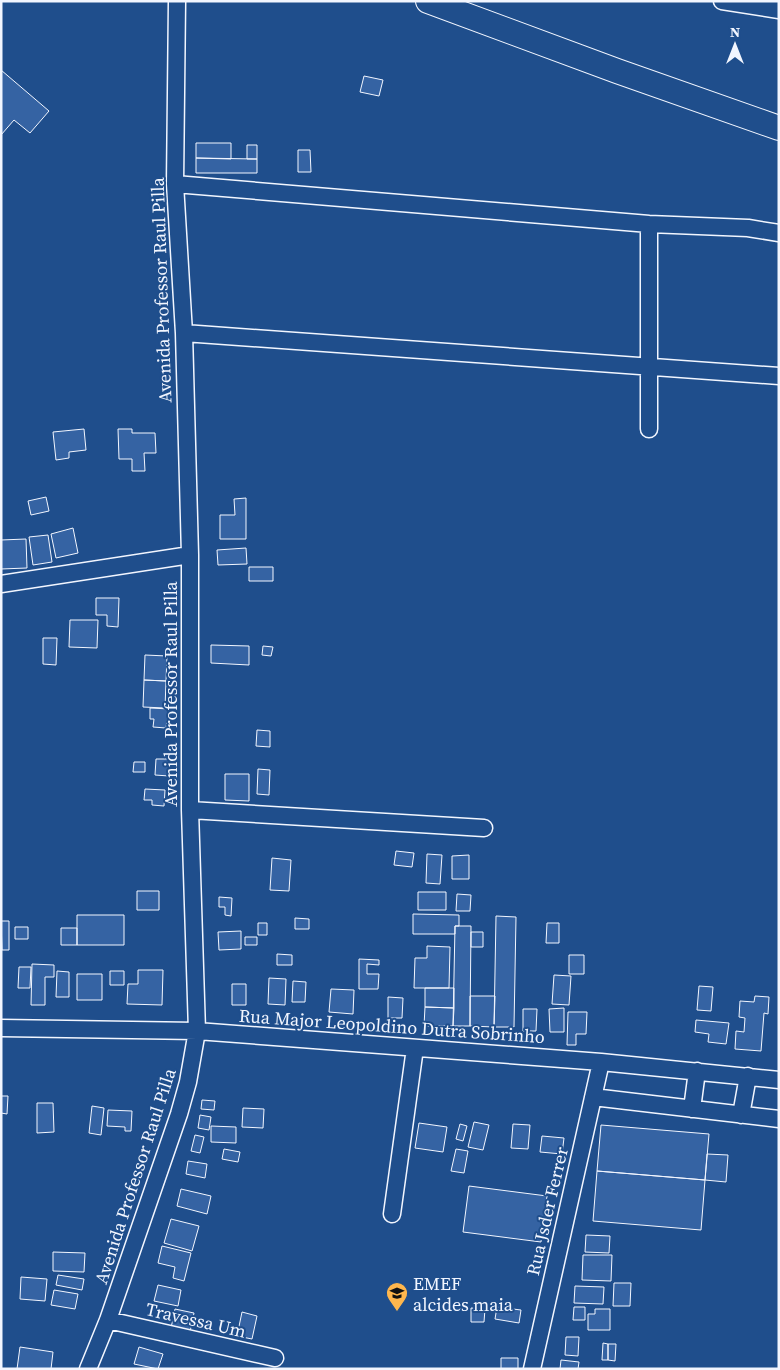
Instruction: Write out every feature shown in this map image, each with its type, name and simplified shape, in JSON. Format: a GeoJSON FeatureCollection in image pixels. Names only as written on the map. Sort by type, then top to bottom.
{"type":"FeatureCollection","features":[{"type":"Feature","properties":{"kind":"highway"},"geometry":{"type":"LineString","coordinates":[[428,1],[617,72],[779,128]]}},
{"type":"Feature","properties":{"kind":"street","name":"Avenida Professor Raul Pilla"},"geometry":{"type":"LineString","coordinates":[[88,1369],[108,1320],[179,1114],[188,1082],[197,1031],[190,810],[190,554],[184,332],[176,184],[177,1]]}},
{"type":"Feature","properties":{"kind":"street"},"geometry":{"type":"LineString","coordinates":[[722,1],[779,10]]}},
{"type":"Feature","properties":{"kind":"street"},"geometry":{"type":"LineString","coordinates":[[176,184],[649,224],[748,228],[779,233]]}},
{"type":"Feature","properties":{"kind":"street"},"geometry":{"type":"LineString","coordinates":[[649,224],[649,428]]}},
{"type":"Feature","properties":{"kind":"street"},"geometry":{"type":"LineString","coordinates":[[184,332],[650,368],[779,376]]}},
{"type":"Feature","properties":{"kind":"street"},"geometry":{"type":"LineString","coordinates":[[1,584],[190,554]]}},
{"type":"Feature","properties":{"kind":"street"},"geometry":{"type":"LineString","coordinates":[[190,810],[484,828]]}},
{"type":"Feature","properties":{"kind":"street","name":"Rua Major Leopoldino Dutra Sobrinho"},"geometry":{"type":"LineString","coordinates":[[1,1028],[197,1031],[601,1062],[779,1080]]}},
{"type":"Feature","properties":{"kind":"street"},"geometry":{"type":"LineString","coordinates":[[392,1214],[415,1048]]}},
{"type":"Feature","properties":{"kind":"street","name":"Rua Jsder Ferrer"},"geometry":{"type":"LineString","coordinates":[[532,1369],[601,1062]]}},
{"type":"Feature","properties":{"kind":"street"},"geometry":{"type":"LineString","coordinates":[[692,1109],[697,1071]]}},
{"type":"Feature","properties":{"kind":"street"},"geometry":{"type":"LineString","coordinates":[[741,1114],[748,1076]]}},
{"type":"Feature","properties":{"kind":"street"},"geometry":{"type":"LineString","coordinates":[[593,1097],[779,1119]]}},
{"type":"Feature","properties":{"kind":"street","name":"Travessa Um"},"geometry":{"type":"LineString","coordinates":[[108,1320],[275,1358]]}},
{"type":"Feature","properties":{"kind":"building"},"geometry":{"type":"Polygon","coordinates":[[[1,70],[49,111],[30,133],[14,120],[1,135],[1,70]]]}},
{"type":"Feature","properties":{"kind":"building"},"geometry":{"type":"Polygon","coordinates":[[[364,76],[383,80],[379,96],[360,92],[364,76]]]}},
{"type":"Feature","properties":{"kind":"building"},"geometry":{"type":"Polygon","coordinates":[[[196,143],[231,143],[231,159],[196,158],[196,143]]]}},
{"type":"Feature","properties":{"kind":"building"},"geometry":{"type":"Polygon","coordinates":[[[247,145],[257,145],[257,159],[247,159],[247,145]]]}},
{"type":"Feature","properties":{"kind":"building"},"geometry":{"type":"Polygon","coordinates":[[[298,150],[310,150],[311,172],[298,172],[298,150]]]}},
{"type":"Feature","properties":{"kind":"building"},"geometry":{"type":"Polygon","coordinates":[[[196,158],[257,159],[257,173],[196,173],[196,158]]]}},
{"type":"Feature","properties":{"kind":"building"},"geometry":{"type":"Polygon","coordinates":[[[84,429],[86,450],[69,452],[69,458],[56,460],[53,432],[84,429]]]}},
{"type":"Feature","properties":{"kind":"building"},"geometry":{"type":"Polygon","coordinates":[[[118,429],[132,429],[132,433],[155,433],[156,453],[144,453],[145,471],[132,471],[132,459],[119,459],[118,429]]]}},
{"type":"Feature","properties":{"kind":"building"},"geometry":{"type":"Polygon","coordinates":[[[46,497],[49,511],[31,515],[28,501],[46,497]]]}},
{"type":"Feature","properties":{"kind":"building"},"geometry":{"type":"Polygon","coordinates":[[[246,498],[246,539],[220,539],[220,515],[235,515],[234,499],[246,498]]]}},
{"type":"Feature","properties":{"kind":"building"},"geometry":{"type":"Polygon","coordinates":[[[73,528],[78,553],[56,558],[51,534],[73,528]]]}},
{"type":"Feature","properties":{"kind":"building"},"geometry":{"type":"Polygon","coordinates":[[[48,535],[52,562],[33,565],[29,537],[48,535]]]}},
{"type":"Feature","properties":{"kind":"building"},"geometry":{"type":"Polygon","coordinates":[[[26,539],[27,568],[1,569],[1,540],[26,539]]]}},
{"type":"Feature","properties":{"kind":"building"},"geometry":{"type":"Polygon","coordinates":[[[246,548],[247,564],[218,565],[217,550],[246,548]]]}},
{"type":"Feature","properties":{"kind":"building"},"geometry":{"type":"Polygon","coordinates":[[[249,567],[273,567],[273,581],[249,581],[249,567]]]}},
{"type":"Feature","properties":{"kind":"building"},"geometry":{"type":"Polygon","coordinates":[[[96,598],[119,598],[118,627],[107,626],[107,615],[96,615],[96,598]]]}},
{"type":"Feature","properties":{"kind":"building"},"geometry":{"type":"Polygon","coordinates":[[[70,620],[98,620],[97,648],[69,647],[70,620]]]}},
{"type":"Feature","properties":{"kind":"building"},"geometry":{"type":"Polygon","coordinates":[[[43,638],[57,638],[56,665],[43,664],[43,638]]]}},
{"type":"Feature","properties":{"kind":"building"},"geometry":{"type":"Polygon","coordinates":[[[211,645],[249,646],[249,665],[211,663],[211,645]]]}},
{"type":"Feature","properties":{"kind":"building"},"geometry":{"type":"Polygon","coordinates":[[[263,646],[273,647],[271,656],[262,655],[263,646]]]}},
{"type":"Feature","properties":{"kind":"building"},"geometry":{"type":"Polygon","coordinates":[[[145,655],[167,656],[166,681],[144,680],[145,655]]]}},
{"type":"Feature","properties":{"kind":"building"},"geometry":{"type":"Polygon","coordinates":[[[144,680],[166,681],[165,708],[143,707],[144,680]]]}},
{"type":"Feature","properties":{"kind":"building"},"geometry":{"type":"Polygon","coordinates":[[[150,708],[170,709],[170,720],[167,720],[166,728],[153,727],[154,719],[150,719],[150,708]]]}},
{"type":"Feature","properties":{"kind":"building"},"geometry":{"type":"Polygon","coordinates":[[[257,730],[270,731],[270,747],[256,746],[257,730]]]}},
{"type":"Feature","properties":{"kind":"building"},"geometry":{"type":"Polygon","coordinates":[[[156,759],[170,759],[169,776],[155,775],[156,759]]]}},
{"type":"Feature","properties":{"kind":"building"},"geometry":{"type":"Polygon","coordinates":[[[134,762],[145,762],[145,772],[133,772],[134,762]]]}},
{"type":"Feature","properties":{"kind":"building"},"geometry":{"type":"Polygon","coordinates":[[[258,769],[270,770],[269,795],[257,794],[258,769]]]}},
{"type":"Feature","properties":{"kind":"building"},"geometry":{"type":"Polygon","coordinates":[[[225,774],[249,774],[249,801],[225,800],[225,774]]]}},
{"type":"Feature","properties":{"kind":"building"},"geometry":{"type":"Polygon","coordinates":[[[145,789],[165,790],[164,806],[152,805],[152,800],[144,800],[145,789]]]}},
{"type":"Feature","properties":{"kind":"building"},"geometry":{"type":"Polygon","coordinates":[[[396,851],[414,853],[412,867],[394,865],[396,851]]]}},
{"type":"Feature","properties":{"kind":"building"},"geometry":{"type":"Polygon","coordinates":[[[427,854],[442,855],[440,884],[426,883],[427,854]]]}},
{"type":"Feature","properties":{"kind":"building"},"geometry":{"type":"Polygon","coordinates":[[[469,855],[469,879],[452,879],[452,856],[469,855]]]}},
{"type":"Feature","properties":{"kind":"building"},"geometry":{"type":"Polygon","coordinates":[[[272,858],[291,860],[289,891],[270,890],[272,858]]]}},
{"type":"Feature","properties":{"kind":"building"},"geometry":{"type":"Polygon","coordinates":[[[137,891],[159,891],[159,910],[137,910],[137,891]]]}},
{"type":"Feature","properties":{"kind":"building"},"geometry":{"type":"Polygon","coordinates":[[[418,892],[446,892],[446,910],[418,910],[418,892]]]}},
{"type":"Feature","properties":{"kind":"building"},"geometry":{"type":"Polygon","coordinates":[[[457,894],[471,895],[470,911],[456,911],[457,894]]]}},
{"type":"Feature","properties":{"kind":"building"},"geometry":{"type":"Polygon","coordinates":[[[219,897],[232,898],[231,916],[225,915],[225,907],[219,907],[219,897]]]}},
{"type":"Feature","properties":{"kind":"building"},"geometry":{"type":"Polygon","coordinates":[[[413,914],[459,915],[459,926],[455,926],[455,934],[413,934],[413,914]]]}},
{"type":"Feature","properties":{"kind":"building"},"geometry":{"type":"Polygon","coordinates":[[[77,915],[124,915],[124,945],[77,945],[77,915]]]}},
{"type":"Feature","properties":{"kind":"building"},"geometry":{"type":"Polygon","coordinates":[[[496,916],[516,917],[514,1027],[494,1027],[496,916]]]}},
{"type":"Feature","properties":{"kind":"building"},"geometry":{"type":"Polygon","coordinates":[[[295,918],[309,919],[309,929],[295,929],[295,918]]]}},
{"type":"Feature","properties":{"kind":"building"},"geometry":{"type":"Polygon","coordinates":[[[1,921],[9,921],[9,950],[2,950],[1,921]]]}},
{"type":"Feature","properties":{"kind":"building"},"geometry":{"type":"Polygon","coordinates":[[[258,923],[267,923],[267,935],[258,935],[258,923]]]}},
{"type":"Feature","properties":{"kind":"building"},"geometry":{"type":"Polygon","coordinates":[[[547,923],[559,923],[559,943],[546,943],[547,923]]]}},
{"type":"Feature","properties":{"kind":"building"},"geometry":{"type":"Polygon","coordinates":[[[455,926],[471,926],[470,1026],[453,1026],[455,926]]]}},
{"type":"Feature","properties":{"kind":"building"},"geometry":{"type":"Polygon","coordinates":[[[15,927],[28,927],[28,939],[15,939],[15,927]]]}},
{"type":"Feature","properties":{"kind":"building"},"geometry":{"type":"Polygon","coordinates":[[[61,928],[77,928],[77,945],[61,945],[61,928]]]}},
{"type":"Feature","properties":{"kind":"building"},"geometry":{"type":"Polygon","coordinates":[[[241,931],[241,949],[219,950],[218,932],[241,931]]]}},
{"type":"Feature","properties":{"kind":"building"},"geometry":{"type":"Polygon","coordinates":[[[471,932],[483,932],[483,947],[471,947],[471,932]]]}},
{"type":"Feature","properties":{"kind":"building"},"geometry":{"type":"Polygon","coordinates":[[[245,937],[257,937],[257,945],[245,945],[245,937]]]}},
{"type":"Feature","properties":{"kind":"building"},"geometry":{"type":"Polygon","coordinates":[[[427,946],[450,947],[449,988],[414,988],[415,958],[427,958],[427,946]]]}},
{"type":"Feature","properties":{"kind":"building"},"geometry":{"type":"Polygon","coordinates":[[[277,954],[292,955],[292,965],[277,965],[277,954]]]}},
{"type":"Feature","properties":{"kind":"building"},"geometry":{"type":"Polygon","coordinates":[[[569,955],[584,955],[584,974],[569,974],[569,955]]]}},
{"type":"Feature","properties":{"kind":"building"},"geometry":{"type":"Polygon","coordinates":[[[359,959],[379,960],[379,965],[367,964],[367,974],[379,974],[378,989],[359,989],[359,959]]]}},
{"type":"Feature","properties":{"kind":"building"},"geometry":{"type":"Polygon","coordinates":[[[32,964],[54,965],[54,977],[45,977],[45,1005],[31,1005],[32,964]]]}},
{"type":"Feature","properties":{"kind":"building"},"geometry":{"type":"Polygon","coordinates":[[[19,967],[31,967],[30,988],[18,988],[19,967]]]}},
{"type":"Feature","properties":{"kind":"building"},"geometry":{"type":"Polygon","coordinates":[[[138,970],[163,970],[162,1005],[127,1004],[128,984],[138,984],[138,970]]]}},
{"type":"Feature","properties":{"kind":"building"},"geometry":{"type":"Polygon","coordinates":[[[57,971],[69,972],[69,997],[56,997],[57,971]]]}},
{"type":"Feature","properties":{"kind":"building"},"geometry":{"type":"Polygon","coordinates":[[[110,971],[124,971],[124,985],[110,985],[110,971]]]}},
{"type":"Feature","properties":{"kind":"building"},"geometry":{"type":"Polygon","coordinates":[[[77,974],[102,974],[102,1000],[77,1000],[77,974]]]}},
{"type":"Feature","properties":{"kind":"building"},"geometry":{"type":"Polygon","coordinates":[[[554,975],[571,976],[569,1005],[552,1004],[554,975]]]}},
{"type":"Feature","properties":{"kind":"building"},"geometry":{"type":"Polygon","coordinates":[[[269,978],[286,979],[285,1005],[268,1004],[269,978]]]}},
{"type":"Feature","properties":{"kind":"building"},"geometry":{"type":"Polygon","coordinates":[[[293,981],[306,982],[305,1002],[292,1002],[293,981]]]}},
{"type":"Feature","properties":{"kind":"building"},"geometry":{"type":"Polygon","coordinates":[[[232,984],[246,984],[246,1005],[232,1005],[232,984]]]}},
{"type":"Feature","properties":{"kind":"building"},"geometry":{"type":"Polygon","coordinates":[[[699,986],[713,987],[711,1011],[697,1010],[699,986]]]}},
{"type":"Feature","properties":{"kind":"building"},"geometry":{"type":"Polygon","coordinates":[[[425,988],[454,988],[454,1008],[425,1007],[425,988]]]}},
{"type":"Feature","properties":{"kind":"building"},"geometry":{"type":"Polygon","coordinates":[[[331,989],[354,990],[353,1014],[329,1012],[331,989]]]}},
{"type":"Feature","properties":{"kind":"building"},"geometry":{"type":"Polygon","coordinates":[[[470,996],[495,996],[494,1027],[470,1026],[470,996]]]}},
{"type":"Feature","properties":{"kind":"building"},"geometry":{"type":"Polygon","coordinates":[[[755,996],[769,997],[768,1014],[764,1013],[761,1051],[735,1049],[736,1031],[744,1032],[745,1018],[739,1017],[740,1001],[754,1002],[755,996]]]}},
{"type":"Feature","properties":{"kind":"building"},"geometry":{"type":"Polygon","coordinates":[[[388,997],[403,998],[402,1018],[388,1018],[388,997]]]}},
{"type":"Feature","properties":{"kind":"building"},"geometry":{"type":"Polygon","coordinates":[[[425,1007],[454,1008],[453,1026],[424,1026],[425,1007]]]}},
{"type":"Feature","properties":{"kind":"building"},"geometry":{"type":"Polygon","coordinates":[[[564,1008],[564,1032],[550,1032],[549,1009],[564,1008]]]}},
{"type":"Feature","properties":{"kind":"building"},"geometry":{"type":"Polygon","coordinates":[[[523,1009],[537,1009],[536,1031],[523,1031],[523,1009]]]}},
{"type":"Feature","properties":{"kind":"building"},"geometry":{"type":"Polygon","coordinates":[[[568,1012],[587,1012],[586,1034],[576,1034],[576,1045],[567,1045],[568,1012]]]}},
{"type":"Feature","properties":{"kind":"building"},"geometry":{"type":"Polygon","coordinates":[[[696,1020],[729,1023],[726,1044],[708,1042],[709,1034],[695,1032],[696,1020]]]}},
{"type":"Feature","properties":{"kind":"building"},"geometry":{"type":"Polygon","coordinates":[[[1,1096],[8,1096],[7,1114],[1,1113],[1,1096]]]}},
{"type":"Feature","properties":{"kind":"building"},"geometry":{"type":"Polygon","coordinates":[[[202,1100],[215,1101],[214,1110],[201,1109],[202,1100]]]}},
{"type":"Feature","properties":{"kind":"building"},"geometry":{"type":"Polygon","coordinates":[[[37,1103],[53,1103],[54,1132],[37,1133],[37,1103]]]}},
{"type":"Feature","properties":{"kind":"building"},"geometry":{"type":"Polygon","coordinates":[[[92,1106],[104,1108],[101,1135],[89,1133],[92,1106]]]}},
{"type":"Feature","properties":{"kind":"building"},"geometry":{"type":"Polygon","coordinates":[[[243,1108],[264,1109],[263,1128],[242,1127],[243,1108]]]}},
{"type":"Feature","properties":{"kind":"building"},"geometry":{"type":"Polygon","coordinates":[[[108,1110],[132,1111],[131,1131],[125,1131],[125,1127],[107,1126],[108,1110]]]}},
{"type":"Feature","properties":{"kind":"building"},"geometry":{"type":"Polygon","coordinates":[[[200,1115],[211,1117],[209,1130],[198,1128],[200,1115]]]}},
{"type":"Feature","properties":{"kind":"building"},"geometry":{"type":"Polygon","coordinates":[[[474,1122],[489,1125],[483,1150],[468,1147],[474,1122]]]}},
{"type":"Feature","properties":{"kind":"building"},"geometry":{"type":"Polygon","coordinates":[[[419,1123],[447,1127],[443,1152],[415,1148],[419,1123]]]}},
{"type":"Feature","properties":{"kind":"building"},"geometry":{"type":"Polygon","coordinates":[[[460,1124],[467,1126],[463,1141],[456,1139],[460,1124]]]}},
{"type":"Feature","properties":{"kind":"building"},"geometry":{"type":"Polygon","coordinates":[[[513,1124],[530,1125],[528,1149],[511,1148],[513,1124]]]}},
{"type":"Feature","properties":{"kind":"building"},"geometry":{"type":"Polygon","coordinates":[[[601,1125],[709,1134],[705,1180],[597,1171],[601,1125]]]}},
{"type":"Feature","properties":{"kind":"building"},"geometry":{"type":"Polygon","coordinates":[[[211,1126],[236,1127],[236,1143],[211,1142],[211,1126]]]}},
{"type":"Feature","properties":{"kind":"building"},"geometry":{"type":"Polygon","coordinates":[[[195,1135],[204,1137],[200,1153],[191,1151],[195,1135]]]}},
{"type":"Feature","properties":{"kind":"building"},"geometry":{"type":"Polygon","coordinates":[[[542,1136],[564,1138],[562,1154],[540,1152],[542,1136]]]}},
{"type":"Feature","properties":{"kind":"building"},"geometry":{"type":"Polygon","coordinates":[[[224,1149],[240,1152],[238,1162],[222,1159],[224,1149]]]}},
{"type":"Feature","properties":{"kind":"building"},"geometry":{"type":"Polygon","coordinates":[[[456,1149],[468,1151],[464,1173],[451,1171],[456,1149]]]}},
{"type":"Feature","properties":{"kind":"building"},"geometry":{"type":"Polygon","coordinates":[[[707,1154],[728,1155],[726,1182],[705,1180],[707,1154]]]}},
{"type":"Feature","properties":{"kind":"building"},"geometry":{"type":"Polygon","coordinates":[[[188,1161],[207,1164],[205,1178],[186,1174],[188,1161]]]}},
{"type":"Feature","properties":{"kind":"building"},"geometry":{"type":"Polygon","coordinates":[[[597,1171],[705,1180],[701,1230],[593,1221],[597,1171]]]}},
{"type":"Feature","properties":{"kind":"building"},"geometry":{"type":"Polygon","coordinates":[[[469,1186],[547,1196],[541,1242],[463,1232],[469,1186]]]}},
{"type":"Feature","properties":{"kind":"building"},"geometry":{"type":"Polygon","coordinates":[[[181,1189],[211,1196],[207,1214],[177,1206],[181,1189]]]}},
{"type":"Feature","properties":{"kind":"building"},"geometry":{"type":"Polygon","coordinates":[[[171,1219],[199,1226],[192,1251],[164,1243],[171,1219]]]}},
{"type":"Feature","properties":{"kind":"building"},"geometry":{"type":"Polygon","coordinates":[[[586,1235],[610,1236],[609,1253],[585,1252],[586,1235]]]}},
{"type":"Feature","properties":{"kind":"building"},"geometry":{"type":"Polygon","coordinates":[[[162,1246],[191,1253],[184,1281],[173,1278],[175,1267],[158,1263],[162,1246]]]}},
{"type":"Feature","properties":{"kind":"building"},"geometry":{"type":"Polygon","coordinates":[[[53,1252],[85,1253],[84,1272],[53,1271],[53,1252]]]}},
{"type":"Feature","properties":{"kind":"building"},"geometry":{"type":"Polygon","coordinates":[[[583,1255],[612,1255],[611,1281],[582,1280],[583,1255]]]}},
{"type":"Feature","properties":{"kind":"building"},"geometry":{"type":"Polygon","coordinates":[[[58,1275],[84,1279],[82,1290],[56,1285],[58,1275]]]}},
{"type":"Feature","properties":{"kind":"building"},"geometry":{"type":"Polygon","coordinates":[[[21,1277],[47,1279],[45,1301],[20,1299],[21,1277]]]}},
{"type":"Feature","properties":{"kind":"building"},"geometry":{"type":"Polygon","coordinates":[[[614,1283],[631,1283],[630,1306],[613,1306],[614,1283]]]}},
{"type":"Feature","properties":{"kind":"building"},"geometry":{"type":"Polygon","coordinates":[[[158,1285],[181,1290],[178,1306],[154,1301],[158,1285]]]}},
{"type":"Feature","properties":{"kind":"building"},"geometry":{"type":"Polygon","coordinates":[[[575,1286],[604,1287],[603,1304],[574,1303],[575,1286]]]}},
{"type":"Feature","properties":{"kind":"building"},"geometry":{"type":"Polygon","coordinates":[[[54,1290],[78,1294],[75,1309],[51,1305],[54,1290]]]}},
{"type":"Feature","properties":{"kind":"building"},"geometry":{"type":"Polygon","coordinates":[[[497,1307],[521,1310],[519,1323],[495,1319],[497,1307]]]}},
{"type":"Feature","properties":{"kind":"building"},"geometry":{"type":"Polygon","coordinates":[[[574,1307],[585,1307],[585,1320],[573,1320],[574,1307]]]}},
{"type":"Feature","properties":{"kind":"building"},"geometry":{"type":"Polygon","coordinates":[[[471,1308],[485,1309],[484,1322],[471,1322],[471,1308]]]}},
{"type":"Feature","properties":{"kind":"building"},"geometry":{"type":"Polygon","coordinates":[[[175,1309],[194,1313],[190,1332],[171,1328],[175,1309]]]}},
{"type":"Feature","properties":{"kind":"building"},"geometry":{"type":"Polygon","coordinates":[[[595,1309],[610,1309],[610,1330],[588,1330],[588,1314],[595,1314],[595,1309]]]}},
{"type":"Feature","properties":{"kind":"building"},"geometry":{"type":"Polygon","coordinates":[[[242,1312],[257,1316],[252,1339],[237,1336],[242,1312]]]}},
{"type":"Feature","properties":{"kind":"building"},"geometry":{"type":"Polygon","coordinates":[[[566,1337],[579,1337],[578,1356],[565,1355],[566,1337]]]}},
{"type":"Feature","properties":{"kind":"building"},"geometry":{"type":"Polygon","coordinates":[[[603,1343],[608,1344],[608,1360],[602,1360],[603,1343]]]}},
{"type":"Feature","properties":{"kind":"building"},"geometry":{"type":"Polygon","coordinates":[[[608,1344],[616,1344],[615,1361],[608,1360],[608,1344]]]}},
{"type":"Feature","properties":{"kind":"building"},"geometry":{"type":"Polygon","coordinates":[[[20,1347],[53,1352],[51,1369],[17,1369],[20,1347]]]}},
{"type":"Feature","properties":{"kind":"building"},"geometry":{"type":"Polygon","coordinates":[[[139,1347],[163,1354],[158,1369],[134,1364],[139,1347]]]}},
{"type":"Feature","properties":{"kind":"building"},"geometry":{"type":"Polygon","coordinates":[[[501,1358],[518,1358],[518,1369],[501,1369],[501,1358]]]}},
{"type":"Feature","properties":{"kind":"building"},"geometry":{"type":"Polygon","coordinates":[[[561,1360],[579,1362],[578,1369],[560,1369],[561,1360]]]}},
{"type":"Feature","properties":{"kind":"place","name":"EMEF alcides maia"},"geometry":{"type":"Point","coordinates":[397,1312]}}]}
